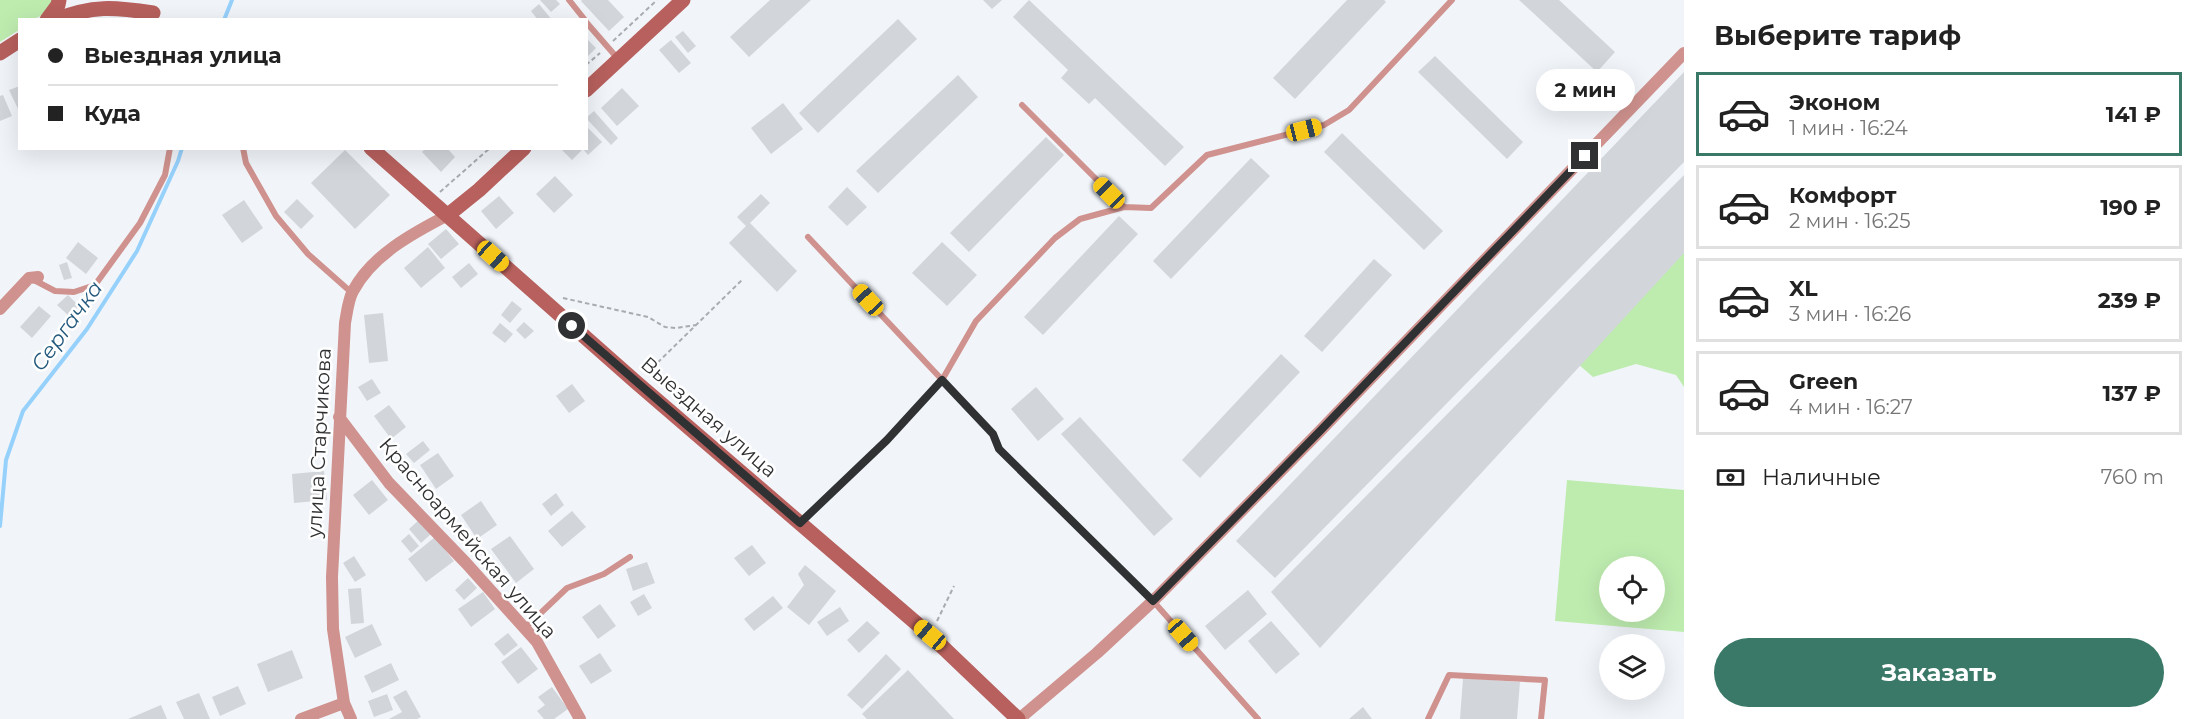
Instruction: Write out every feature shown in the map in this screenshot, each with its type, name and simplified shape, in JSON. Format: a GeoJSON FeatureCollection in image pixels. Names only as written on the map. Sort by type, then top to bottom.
{"type":"FeatureCollection","features":[{"type":"Feature","properties":{"kind":"street"},"geometry":{"type":"LineString","coordinates":[[48,18],[59,0]]}},
{"type":"Feature","properties":{"kind":"street"},"geometry":{"type":"LineString","coordinates":[[132,0],[159,16]]}},
{"type":"Feature","properties":{"kind":"street"},"geometry":{"type":"LineString","coordinates":[[588,88],[683,0]]}},
{"type":"Feature","properties":{"kind":"street"},"geometry":{"type":"LineString","coordinates":[[60,18],[77,11],[159,16]]}},
{"type":"Feature","properties":{"kind":"street"},"geometry":{"type":"LineString","coordinates":[[0,53],[18,41]]}},
{"type":"Feature","properties":{"kind":"street"},"geometry":{"type":"LineString","coordinates":[[1018,719],[1097,653],[1153,601],[1320,431],[1684,52]]}},
{"type":"Feature","properties":{"kind":"street","name":"Выездная улица"},"geometry":{"type":"LineString","coordinates":[[372,150],[637,383],[930,635],[1018,719]]}},
{"type":"Feature","properties":{"kind":"street"},"geometry":{"type":"LineString","coordinates":[[447,214],[479,190],[522,150]]}},
{"type":"Feature","properties":{"kind":"street","name":"улица Старчикова"},"geometry":{"type":"LineString","coordinates":[[351,719],[344,703],[333,629],[339,417],[345,323],[351,293],[363,276],[383,256],[413,234],[447,214]]}},
{"type":"Feature","properties":{"kind":"street"},"geometry":{"type":"LineString","coordinates":[[0,309],[33,277]]}},
{"type":"Feature","properties":{"kind":"street","name":"Красноармейская улица"},"geometry":{"type":"LineString","coordinates":[[339,417],[389,483],[537,642],[580,719]]}},
{"type":"Feature","properties":{"kind":"street"},"geometry":{"type":"LineString","coordinates":[[301,719],[344,703]]}},
{"type":"Feature","properties":{"kind":"lane"},"geometry":{"type":"LineString","coordinates":[[569,0],[584,18]]}},
{"type":"Feature","properties":{"kind":"lane"},"geometry":{"type":"LineString","coordinates":[[800,523],[887,440],[942,380],[976,321],[1055,238],[1080,219],[1124,207],[1151,208],[1207,155],[1324,125],[1348,110],[1452,0]]}},
{"type":"Feature","properties":{"kind":"lane"},"geometry":{"type":"LineString","coordinates":[[588,23],[619,60]]}},
{"type":"Feature","properties":{"kind":"lane"},"geometry":{"type":"LineString","coordinates":[[1022,105],[1124,207]]}},
{"type":"Feature","properties":{"kind":"lane"},"geometry":{"type":"LineString","coordinates":[[33,277],[55,291],[75,292],[95,285],[140,223],[165,175],[170,150]]}},
{"type":"Feature","properties":{"kind":"lane"},"geometry":{"type":"LineString","coordinates":[[243,150],[246,163],[276,216],[308,254],[351,293]]}},
{"type":"Feature","properties":{"kind":"lane"},"geometry":{"type":"LineString","coordinates":[[808,237],[993,434],[999,449],[1153,601],[1258,719]]}},
{"type":"Feature","properties":{"kind":"lane"},"geometry":{"type":"LineString","coordinates":[[524,628],[567,588],[604,574],[630,557]]}},
{"type":"Feature","properties":{"kind":"lane"},"geometry":{"type":"LineString","coordinates":[[1428,719],[1449,675],[1545,680],[1541,719]]}},
{"type":"Feature","properties":{"kind":"path"},"geometry":{"type":"LineString","coordinates":[[588,63],[657,0]]}},
{"type":"Feature","properties":{"kind":"path"},"geometry":{"type":"LineString","coordinates":[[431,200],[488,150]]}},
{"type":"Feature","properties":{"kind":"path"},"geometry":{"type":"LineString","coordinates":[[637,383],[743,279]]}},
{"type":"Feature","properties":{"kind":"path"},"geometry":{"type":"LineString","coordinates":[[539,297],[566,298],[648,317],[665,327],[696,325]]}},
{"type":"Feature","properties":{"kind":"path"},"geometry":{"type":"LineString","coordinates":[[930,635],[954,586]]}},
{"type":"Feature","properties":{"kind":"green space"},"geometry":{"type":"Polygon","coordinates":[[[0,0],[53,0],[40,16],[18,18],[18,31],[0,42],[0,0]]]}},
{"type":"Feature","properties":{"kind":"green space"},"geometry":{"type":"Polygon","coordinates":[[[1684,248],[1684,387],[1676,375],[1636,364],[1593,377],[1578,364],[1684,248]]]}},
{"type":"Feature","properties":{"kind":"green space"},"geometry":{"type":"Polygon","coordinates":[[[1567,480],[1684,490],[1684,632],[1555,621],[1567,480]]]}},
{"type":"Feature","properties":{"kind":"building"},"geometry":{"type":"Polygon","coordinates":[[[540,0],[556,0],[560,4],[551,12],[540,0]]]}},
{"type":"Feature","properties":{"kind":"building"},"geometry":{"type":"Polygon","coordinates":[[[582,0],[608,0],[624,17],[609,31],[582,0]]]}},
{"type":"Feature","properties":{"kind":"building"},"geometry":{"type":"Polygon","coordinates":[[[770,0],[811,0],[749,57],[730,37],[770,0]]]}},
{"type":"Feature","properties":{"kind":"building"},"geometry":{"type":"Polygon","coordinates":[[[983,0],[1002,0],[992,9],[983,0]]]}},
{"type":"Feature","properties":{"kind":"building"},"geometry":{"type":"Polygon","coordinates":[[[1029,0],[1184,147],[1165,166],[1095,98],[1089,104],[1061,78],[1068,70],[1013,17],[1029,0]]]}},
{"type":"Feature","properties":{"kind":"building"},"geometry":{"type":"Polygon","coordinates":[[[1347,0],[1384,0],[1386,2],[1295,99],[1273,78],[1347,0]]]}},
{"type":"Feature","properties":{"kind":"building"},"geometry":{"type":"Polygon","coordinates":[[[1519,0],[1559,0],[1615,52],[1597,72],[1519,0]]]}},
{"type":"Feature","properties":{"kind":"building"},"geometry":{"type":"Polygon","coordinates":[[[539,4],[550,18],[536,18],[531,11],[539,4]]]}},
{"type":"Feature","properties":{"kind":"building"},"geometry":{"type":"Polygon","coordinates":[[[898,19],[917,39],[818,133],[799,113],[898,19]]]}},
{"type":"Feature","properties":{"kind":"building"},"geometry":{"type":"Polygon","coordinates":[[[683,31],[696,46],[688,53],[675,37],[683,31]]]}},
{"type":"Feature","properties":{"kind":"building"},"geometry":{"type":"Polygon","coordinates":[[[588,40],[596,48],[588,56],[588,40]]]}},
{"type":"Feature","properties":{"kind":"building"},"geometry":{"type":"Polygon","coordinates":[[[671,40],[691,63],[679,73],[659,50],[671,40]]]}},
{"type":"Feature","properties":{"kind":"building"},"geometry":{"type":"Polygon","coordinates":[[[1435,56],[1523,142],[1507,159],[1418,72],[1435,56]]]}},
{"type":"Feature","properties":{"kind":"building"},"geometry":{"type":"Polygon","coordinates":[[[1684,72],[1684,162],[1275,578],[1236,541],[1684,72]]]}},
{"type":"Feature","properties":{"kind":"building"},"geometry":{"type":"Polygon","coordinates":[[[958,75],[978,97],[878,193],[856,171],[958,75]]]}},
{"type":"Feature","properties":{"kind":"building"},"geometry":{"type":"Polygon","coordinates":[[[18,87],[18,109],[9,90],[18,87]]]}},
{"type":"Feature","properties":{"kind":"building"},"geometry":{"type":"Polygon","coordinates":[[[622,88],[639,106],[617,126],[601,108],[622,88]]]}},
{"type":"Feature","properties":{"kind":"building"},"geometry":{"type":"Polygon","coordinates":[[[3,95],[12,116],[0,121],[0,96],[3,95]]]}},
{"type":"Feature","properties":{"kind":"building"},"geometry":{"type":"Polygon","coordinates":[[[783,103],[803,129],[771,154],[751,128],[783,103]]]}},
{"type":"Feature","properties":{"kind":"building"},"geometry":{"type":"Polygon","coordinates":[[[594,111],[618,138],[611,145],[588,120],[588,116],[594,111]]]}},
{"type":"Feature","properties":{"kind":"building"},"geometry":{"type":"Polygon","coordinates":[[[588,128],[602,142],[588,155],[584,150],[588,150],[588,128]]]}},
{"type":"Feature","properties":{"kind":"building"},"geometry":{"type":"Polygon","coordinates":[[[1342,133],[1443,231],[1424,250],[1324,152],[1342,133]]]}},
{"type":"Feature","properties":{"kind":"building"},"geometry":{"type":"Polygon","coordinates":[[[1046,137],[1064,155],[969,252],[950,233],[1046,137]]]}},
{"type":"Feature","properties":{"kind":"building"},"geometry":{"type":"Polygon","coordinates":[[[345,150],[390,195],[355,229],[311,183],[345,150]]]}},
{"type":"Feature","properties":{"kind":"building"},"geometry":{"type":"Polygon","coordinates":[[[424,150],[449,150],[455,157],[441,172],[422,152],[424,150]]]}},
{"type":"Feature","properties":{"kind":"building"},"geometry":{"type":"Polygon","coordinates":[[[562,150],[582,150],[572,160],[562,150]]]}},
{"type":"Feature","properties":{"kind":"building"},"geometry":{"type":"Polygon","coordinates":[[[1251,158],[1270,176],[1171,279],[1153,261],[1251,158]]]}},
{"type":"Feature","properties":{"kind":"building"},"geometry":{"type":"Polygon","coordinates":[[[1684,175],[1684,253],[1320,648],[1271,592],[1684,175]]]}},
{"type":"Feature","properties":{"kind":"building"},"geometry":{"type":"Polygon","coordinates":[[[555,176],[573,195],[554,213],[536,194],[555,176]]]}},
{"type":"Feature","properties":{"kind":"building"},"geometry":{"type":"Polygon","coordinates":[[[847,187],[867,207],[847,226],[828,207],[847,187]]]}},
{"type":"Feature","properties":{"kind":"building"},"geometry":{"type":"Polygon","coordinates":[[[761,194],[770,203],[750,223],[797,271],[777,292],[729,243],[746,226],[737,217],[761,194]]]}},
{"type":"Feature","properties":{"kind":"building"},"geometry":{"type":"Polygon","coordinates":[[[499,196],[514,213],[496,229],[481,211],[499,196]]]}},
{"type":"Feature","properties":{"kind":"building"},"geometry":{"type":"Polygon","coordinates":[[[297,199],[314,216],[301,229],[284,212],[297,199]]]}},
{"type":"Feature","properties":{"kind":"building"},"geometry":{"type":"Polygon","coordinates":[[[244,200],[263,228],[242,243],[222,215],[244,200]]]}},
{"type":"Feature","properties":{"kind":"building"},"geometry":{"type":"Polygon","coordinates":[[[1119,216],[1138,234],[1043,335],[1024,317],[1119,216]]]}},
{"type":"Feature","properties":{"kind":"building"},"geometry":{"type":"Polygon","coordinates":[[[446,229],[459,244],[441,259],[428,244],[446,229]]]}},
{"type":"Feature","properties":{"kind":"building"},"geometry":{"type":"Polygon","coordinates":[[[78,242],[98,258],[86,274],[66,258],[78,242]]]}},
{"type":"Feature","properties":{"kind":"building"},"geometry":{"type":"Polygon","coordinates":[[[942,242],[977,275],[947,306],[912,273],[942,242]]]}},
{"type":"Feature","properties":{"kind":"building"},"geometry":{"type":"Polygon","coordinates":[[[428,247],[445,268],[421,288],[404,268],[428,247]]]}},
{"type":"Feature","properties":{"kind":"building"},"geometry":{"type":"Polygon","coordinates":[[[1374,259],[1392,275],[1322,352],[1304,336],[1374,259]]]}},
{"type":"Feature","properties":{"kind":"building"},"geometry":{"type":"Polygon","coordinates":[[[67,262],[72,278],[64,280],[59,265],[67,262]]]}},
{"type":"Feature","properties":{"kind":"building"},"geometry":{"type":"Polygon","coordinates":[[[469,263],[478,274],[461,288],[452,277],[469,263]]]}},
{"type":"Feature","properties":{"kind":"building"},"geometry":{"type":"Polygon","coordinates":[[[68,295],[79,306],[69,316],[57,305],[68,295]]]}},
{"type":"Feature","properties":{"kind":"building"},"geometry":{"type":"Polygon","coordinates":[[[512,301],[522,309],[510,323],[501,315],[512,301]]]}},
{"type":"Feature","properties":{"kind":"building"},"geometry":{"type":"Polygon","coordinates":[[[39,306],[51,316],[32,338],[20,327],[39,306]]]}},
{"type":"Feature","properties":{"kind":"building"},"geometry":{"type":"Polygon","coordinates":[[[383,313],[388,361],[369,363],[364,315],[383,313]]]}},
{"type":"Feature","properties":{"kind":"building"},"geometry":{"type":"Polygon","coordinates":[[[524,322],[534,331],[525,339],[516,330],[524,322]]]}},
{"type":"Feature","properties":{"kind":"building"},"geometry":{"type":"Polygon","coordinates":[[[500,323],[513,334],[505,343],[492,333],[500,323]]]}},
{"type":"Feature","properties":{"kind":"building"},"geometry":{"type":"Polygon","coordinates":[[[1281,354],[1300,372],[1200,478],[1182,460],[1281,354]]]}},
{"type":"Feature","properties":{"kind":"building"},"geometry":{"type":"Polygon","coordinates":[[[372,379],[381,393],[367,401],[358,387],[372,379]]]}},
{"type":"Feature","properties":{"kind":"building"},"geometry":{"type":"Polygon","coordinates":[[[572,384],[585,401],[569,413],[556,396],[572,384]]]}},
{"type":"Feature","properties":{"kind":"building"},"geometry":{"type":"Polygon","coordinates":[[[1036,387],[1064,419],[1038,441],[1011,409],[1036,387]]]}},
{"type":"Feature","properties":{"kind":"building"},"geometry":{"type":"Polygon","coordinates":[[[389,405],[406,427],[391,439],[374,416],[389,405]]]}},
{"type":"Feature","properties":{"kind":"building"},"geometry":{"type":"Polygon","coordinates":[[[1080,417],[1173,519],[1154,536],[1061,434],[1080,417]]]}},
{"type":"Feature","properties":{"kind":"building"},"geometry":{"type":"Polygon","coordinates":[[[423,441],[430,450],[414,463],[406,454],[423,441]]]}},
{"type":"Feature","properties":{"kind":"building"},"geometry":{"type":"Polygon","coordinates":[[[438,453],[454,476],[436,489],[420,465],[438,453]]]}},
{"type":"Feature","properties":{"kind":"building"},"geometry":{"type":"Polygon","coordinates":[[[324,471],[327,500],[294,503],[292,474],[324,471]]]}},
{"type":"Feature","properties":{"kind":"building"},"geometry":{"type":"Polygon","coordinates":[[[372,480],[388,500],[369,515],[353,495],[372,480]]]}},
{"type":"Feature","properties":{"kind":"building"},"geometry":{"type":"Polygon","coordinates":[[[556,493],[564,505],[551,516],[542,504],[556,493]]]}},
{"type":"Feature","properties":{"kind":"building"},"geometry":{"type":"Polygon","coordinates":[[[481,501],[497,525],[477,539],[461,515],[481,501]]]}},
{"type":"Feature","properties":{"kind":"building"},"geometry":{"type":"Polygon","coordinates":[[[572,511],[586,527],[562,547],[548,531],[572,511]]]}},
{"type":"Feature","properties":{"kind":"building"},"geometry":{"type":"Polygon","coordinates":[[[419,520],[431,534],[421,543],[409,529],[419,520]]]}},
{"type":"Feature","properties":{"kind":"building"},"geometry":{"type":"Polygon","coordinates":[[[409,534],[419,546],[411,553],[401,541],[409,534]]]}},
{"type":"Feature","properties":{"kind":"building"},"geometry":{"type":"Polygon","coordinates":[[[510,536],[534,569],[516,583],[491,549],[510,536]]]}},
{"type":"Feature","properties":{"kind":"building"},"geometry":{"type":"Polygon","coordinates":[[[435,537],[454,561],[426,582],[408,559],[435,537]]]}},
{"type":"Feature","properties":{"kind":"building"},"geometry":{"type":"Polygon","coordinates":[[[752,545],[766,563],[749,576],[734,558],[752,545]]]}},
{"type":"Feature","properties":{"kind":"building"},"geometry":{"type":"Polygon","coordinates":[[[354,556],[366,575],[355,582],[343,563],[354,556]]]}},
{"type":"Feature","properties":{"kind":"building"},"geometry":{"type":"Polygon","coordinates":[[[647,562],[655,583],[633,591],[626,569],[647,562]]]}},
{"type":"Feature","properties":{"kind":"building"},"geometry":{"type":"Polygon","coordinates":[[[805,565],[836,591],[809,625],[787,607],[804,585],[798,574],[805,565]]]}},
{"type":"Feature","properties":{"kind":"building"},"geometry":{"type":"Polygon","coordinates":[[[468,578],[477,588],[464,600],[455,590],[468,578]]]}},
{"type":"Feature","properties":{"kind":"building"},"geometry":{"type":"Polygon","coordinates":[[[361,588],[364,623],[351,624],[348,589],[361,588]]]}},
{"type":"Feature","properties":{"kind":"building"},"geometry":{"type":"Polygon","coordinates":[[[1248,590],[1267,614],[1225,650],[1205,626],[1248,590]]]}},
{"type":"Feature","properties":{"kind":"building"},"geometry":{"type":"Polygon","coordinates":[[[483,592],[495,609],[471,627],[458,609],[483,592]]]}},
{"type":"Feature","properties":{"kind":"building"},"geometry":{"type":"Polygon","coordinates":[[[644,594],[652,608],[638,616],[630,602],[644,594]]]}},
{"type":"Feature","properties":{"kind":"building"},"geometry":{"type":"Polygon","coordinates":[[[773,596],[783,608],[754,631],[744,619],[773,596]]]}},
{"type":"Feature","properties":{"kind":"building"},"geometry":{"type":"Polygon","coordinates":[[[600,604],[616,626],[598,639],[582,617],[600,604]]]}},
{"type":"Feature","properties":{"kind":"building"},"geometry":{"type":"Polygon","coordinates":[[[840,607],[849,621],[827,636],[817,622],[840,607]]]}},
{"type":"Feature","properties":{"kind":"building"},"geometry":{"type":"Polygon","coordinates":[[[867,621],[880,633],[859,653],[847,640],[867,621]]]}},
{"type":"Feature","properties":{"kind":"building"},"geometry":{"type":"Polygon","coordinates":[[[1271,621],[1300,654],[1276,674],[1248,641],[1271,621]]]}},
{"type":"Feature","properties":{"kind":"building"},"geometry":{"type":"Polygon","coordinates":[[[372,624],[382,645],[355,658],[345,637],[372,624]]]}},
{"type":"Feature","properties":{"kind":"building"},"geometry":{"type":"Polygon","coordinates":[[[508,633],[518,645],[504,656],[494,644],[508,633]]]}},
{"type":"Feature","properties":{"kind":"building"},"geometry":{"type":"Polygon","coordinates":[[[521,647],[538,669],[518,684],[501,662],[521,647]]]}},
{"type":"Feature","properties":{"kind":"building"},"geometry":{"type":"Polygon","coordinates":[[[292,650],[303,678],[268,692],[257,664],[292,650]]]}},
{"type":"Feature","properties":{"kind":"building"},"geometry":{"type":"Polygon","coordinates":[[[600,653],[612,671],[591,684],[579,666],[600,653]]]}},
{"type":"Feature","properties":{"kind":"building"},"geometry":{"type":"Polygon","coordinates":[[[886,654],[901,669],[862,709],[847,695],[886,654]]]}},
{"type":"Feature","properties":{"kind":"building"},"geometry":{"type":"Polygon","coordinates":[[[391,663],[399,680],[372,693],[364,676],[391,663]]]}},
{"type":"Feature","properties":{"kind":"building"},"geometry":{"type":"Polygon","coordinates":[[[908,670],[954,719],[867,719],[862,714],[908,670]]]}},
{"type":"Feature","properties":{"kind":"building"},"geometry":{"type":"Polygon","coordinates":[[[1463,678],[1520,682],[1517,719],[1460,719],[1463,678]]]}},
{"type":"Feature","properties":{"kind":"building"},"geometry":{"type":"Polygon","coordinates":[[[238,686],[246,704],[220,716],[212,697],[238,686]]]}},
{"type":"Feature","properties":{"kind":"building"},"geometry":{"type":"Polygon","coordinates":[[[552,687],[568,709],[554,719],[544,719],[537,711],[545,705],[538,697],[552,687]]]}},
{"type":"Feature","properties":{"kind":"building"},"geometry":{"type":"Polygon","coordinates":[[[406,690],[421,717],[389,719],[402,712],[393,697],[406,690]]]}},
{"type":"Feature","properties":{"kind":"building"},"geometry":{"type":"Polygon","coordinates":[[[199,693],[210,719],[184,719],[176,702],[199,693]]]}},
{"type":"Feature","properties":{"kind":"building"},"geometry":{"type":"Polygon","coordinates":[[[387,694],[393,710],[374,717],[368,701],[387,694]]]}},
{"type":"Feature","properties":{"kind":"building"},"geometry":{"type":"Polygon","coordinates":[[[161,705],[167,719],[128,719],[161,705]]]}},
{"type":"Feature","properties":{"kind":"building"},"geometry":{"type":"Polygon","coordinates":[[[1363,707],[1372,719],[1349,719],[1363,707]]]}},
{"type":"Feature","properties":{"kind":"waterway","name":"Сергачка"},"geometry":{"type":"LineString","coordinates":[[225,18],[232,0]]}},
{"type":"Feature","properties":{"kind":"waterway","name":"Сергачка"},"geometry":{"type":"LineString","coordinates":[[0,526],[6,460],[23,411],[87,329],[137,251],[181,150]]}},
{"type":"Feature","properties":{"kind":"route"},"geometry":{"type":"LineString","coordinates":[[572,326],[800,523],[887,440],[942,380],[993,434],[999,449],[1153,601],[1585,156]]}}]}
